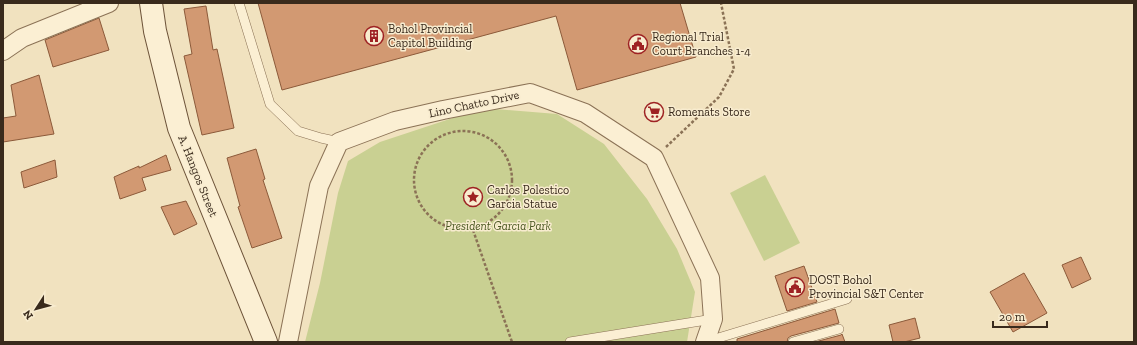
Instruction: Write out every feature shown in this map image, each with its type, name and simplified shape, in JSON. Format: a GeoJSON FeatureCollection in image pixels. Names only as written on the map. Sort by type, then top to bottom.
{"type":"FeatureCollection","features":[{"type":"Feature","properties":{"kind":"street"},"geometry":{"type":"LineString","coordinates":[[3,51],[22,38],[109,3]]}},
{"type":"Feature","properties":{"kind":"street","name":"A. Hangos Street"},"geometry":{"type":"LineString","coordinates":[[151,3],[155,31],[179,128],[266,342]]}},
{"type":"Feature","properties":{"kind":"street","name":"Lino Chatto Drive"},"geometry":{"type":"LineString","coordinates":[[339,142],[395,121],[530,93],[585,113],[654,158]]}},
{"type":"Feature","properties":{"kind":"street"},"geometry":{"type":"LineString","coordinates":[[288,342],[319,186],[339,142]]}},
{"type":"Feature","properties":{"kind":"street"},"geometry":{"type":"LineString","coordinates":[[654,158],[710,278],[713,319],[705,342]]}},
{"type":"Feature","properties":{"kind":"lane"},"geometry":{"type":"LineString","coordinates":[[239,3],[270,104],[298,131],[339,142]]}},
{"type":"Feature","properties":{"kind":"lane"},"geometry":{"type":"LineString","coordinates":[[705,342],[848,299]]}},
{"type":"Feature","properties":{"kind":"lane"},"geometry":{"type":"LineString","coordinates":[[570,342],[713,319]]}},
{"type":"Feature","properties":{"kind":"lane"},"geometry":{"type":"LineString","coordinates":[[793,342],[840,329]]}},
{"type":"Feature","properties":{"kind":"path"},"geometry":{"type":"LineString","coordinates":[[654,158],[719,97],[734,69],[721,3]]}},
{"type":"Feature","properties":{"kind":"path"},"geometry":{"type":"LineString","coordinates":[[452,131],[478,133],[484,136],[500,147],[512,170],[510,196],[496,218],[473,230],[447,228],[425,214],[414,190],[415,164],[429,143],[452,131]]}},
{"type":"Feature","properties":{"kind":"path"},"geometry":{"type":"LineString","coordinates":[[473,230],[512,342]]}},
{"type":"Feature","properties":{"kind":"green space","name":"President Garcia Park"},"geometry":{"type":"Polygon","coordinates":[[[483,108],[557,114],[604,144],[647,199],[677,249],[695,292],[687,342],[305,342],[320,283],[338,193],[348,161],[380,142],[483,108]]]}},
{"type":"Feature","properties":{"kind":"green space"},"geometry":{"type":"Polygon","coordinates":[[[765,175],[800,243],[764,261],[730,193],[765,175]]]}},
{"type":"Feature","properties":{"kind":"building","name":"Bohol Provincial Capitol Building"},"geometry":{"type":"Polygon","coordinates":[[[258,3],[680,3],[696,57],[577,90],[556,16],[282,90],[258,3]]]}},
{"type":"Feature","properties":{"kind":"building"},"geometry":{"type":"Polygon","coordinates":[[[206,6],[213,50],[217,49],[234,128],[202,135],[184,56],[192,54],[184,9],[206,6]]]}},
{"type":"Feature","properties":{"kind":"building"},"geometry":{"type":"Polygon","coordinates":[[[99,18],[109,50],[53,67],[45,40],[99,18]]]}},
{"type":"Feature","properties":{"kind":"building"},"geometry":{"type":"Polygon","coordinates":[[[39,75],[54,134],[3,142],[3,118],[16,116],[11,85],[39,75]]]}},
{"type":"Feature","properties":{"kind":"building"},"geometry":{"type":"Polygon","coordinates":[[[256,149],[265,179],[263,180],[282,238],[252,248],[238,207],[240,206],[227,158],[256,149]]]}},
{"type":"Feature","properties":{"kind":"building"},"geometry":{"type":"Polygon","coordinates":[[[166,155],[171,170],[142,178],[146,190],[120,199],[114,177],[139,166],[139,168],[166,155]]]}},
{"type":"Feature","properties":{"kind":"building"},"geometry":{"type":"Polygon","coordinates":[[[55,160],[57,177],[24,188],[21,172],[55,160]]]}},
{"type":"Feature","properties":{"kind":"building"},"geometry":{"type":"Polygon","coordinates":[[[186,201],[197,224],[174,235],[161,207],[186,201]]]}},
{"type":"Feature","properties":{"kind":"building"},"geometry":{"type":"Polygon","coordinates":[[[1081,257],[1091,279],[1072,288],[1062,265],[1081,257]]]}},
{"type":"Feature","properties":{"kind":"building","name":"DOST Bohol Provincial S&T Center"},"geometry":{"type":"Polygon","coordinates":[[[804,266],[817,302],[787,311],[775,276],[804,266]]]}},
{"type":"Feature","properties":{"kind":"building"},"geometry":{"type":"Polygon","coordinates":[[[1024,273],[1047,313],[1013,332],[990,292],[1024,273]]]}},
{"type":"Feature","properties":{"kind":"building"},"geometry":{"type":"Polygon","coordinates":[[[835,309],[839,323],[791,336],[788,338],[787,342],[737,342],[737,339],[835,309]]]}},
{"type":"Feature","properties":{"kind":"building"},"geometry":{"type":"Polygon","coordinates":[[[915,318],[920,338],[904,342],[893,342],[889,325],[915,318]]]}},
{"type":"Feature","properties":{"kind":"building"},"geometry":{"type":"Polygon","coordinates":[[[842,334],[845,342],[815,342],[841,335],[842,334]]]}},
{"type":"Feature","properties":{"kind":"place","name":"Bohol Provincial Capitol Building"},"geometry":{"type":"Point","coordinates":[374,36]}},
{"type":"Feature","properties":{"kind":"place","name":"Regional Trial Court Branches 1-4"},"geometry":{"type":"Point","coordinates":[638,44]}},
{"type":"Feature","properties":{"kind":"place","name":"Romenats Store"},"geometry":{"type":"Point","coordinates":[654,112]}},
{"type":"Feature","properties":{"kind":"place","name":"Carlos Polestico Garcia Statue"},"geometry":{"type":"Point","coordinates":[473,197]}},
{"type":"Feature","properties":{"kind":"place","name":"DOST Bohol Provincial S&T Center"},"geometry":{"type":"Point","coordinates":[795,287]}}]}
